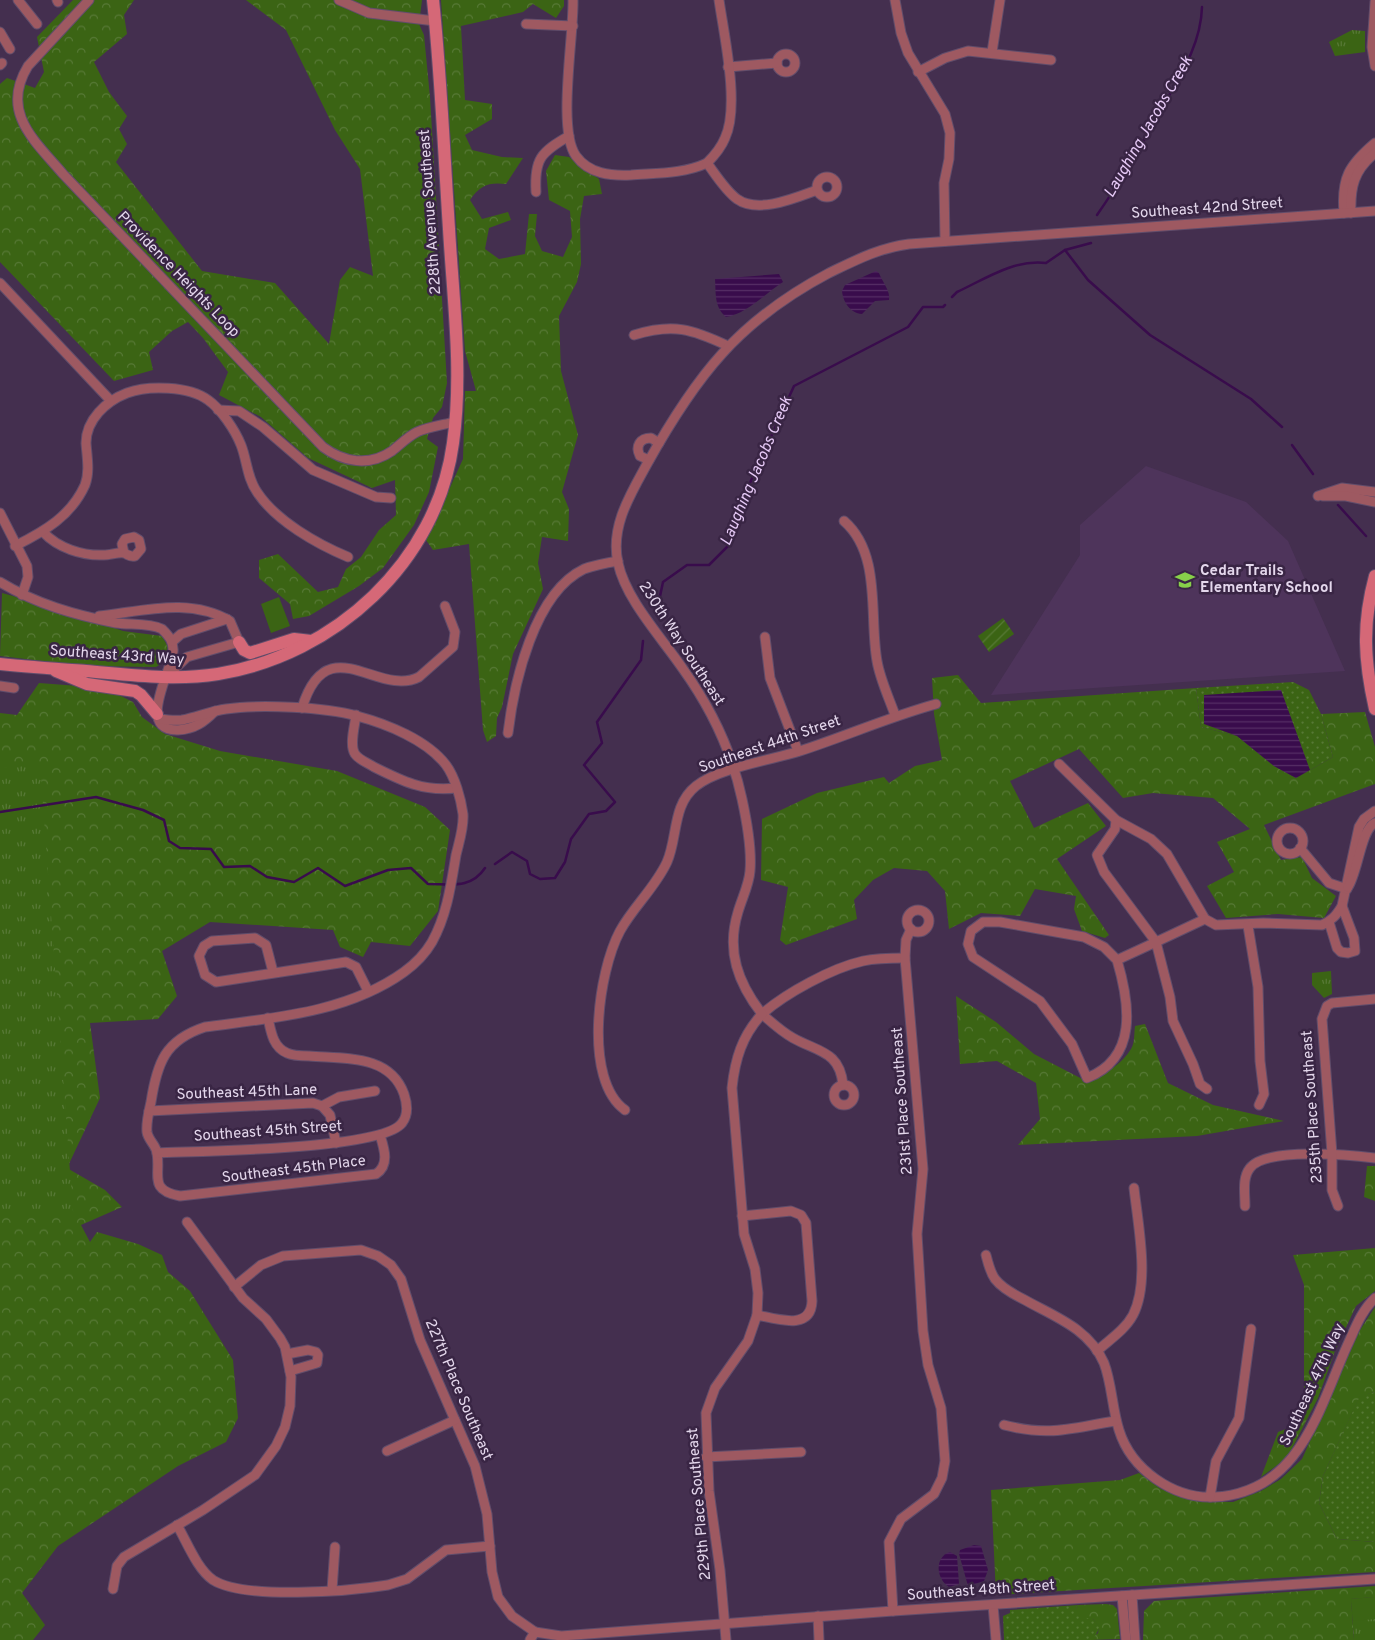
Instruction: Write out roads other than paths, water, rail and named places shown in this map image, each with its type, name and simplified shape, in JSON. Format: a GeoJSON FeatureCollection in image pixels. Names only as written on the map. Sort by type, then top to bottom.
{"type":"FeatureCollection","features":[{"type":"Feature","properties":{"kind":"main road","name":"228th Avenue Southeast"},"geometry":{"type":"LineString","coordinates":[[433,0],[457,357],[454,422]]}},
{"type":"Feature","properties":{"kind":"main road","name":"Southeast 43rd Way"},"geometry":{"type":"LineString","coordinates":[[0,664],[164,678],[202,676],[246,668],[275,658],[310,641],[347,619],[377,594],[405,560],[421,534],[446,481],[454,442],[454,422]]}},
{"type":"Feature","properties":{"kind":"main road"},"geometry":{"type":"LineString","coordinates":[[1375,576],[1365,633],[1375,709]]}},
{"type":"Feature","properties":{"kind":"main road"},"geometry":{"type":"LineString","coordinates":[[238,642],[244,650],[250,652],[294,640],[310,641]]}},
{"type":"Feature","properties":{"kind":"main road"},"geometry":{"type":"LineString","coordinates":[[52,669],[76,681],[136,691],[142,694],[158,717]]}},
{"type":"Feature","properties":{"kind":"street"},"geometry":{"type":"LineString","coordinates":[[18,0],[37,24]]}},
{"type":"Feature","properties":{"kind":"street","name":"Providence Heights Loop"},"geometry":{"type":"LineString","coordinates":[[89,0],[28,66],[22,75],[16,98],[18,114],[24,129],[63,174],[323,447],[335,456],[358,461],[378,458],[393,450],[417,432],[454,422]]}},
{"type":"Feature","properties":{"kind":"street"},"geometry":{"type":"LineString","coordinates":[[339,0],[374,14],[435,21]]}},
{"type":"Feature","properties":{"kind":"street"},"geometry":{"type":"LineString","coordinates":[[573,0],[568,100],[571,147],[582,162],[591,169],[610,175],[678,172],[693,169],[706,163],[720,147],[729,126],[731,106],[719,0]]}},
{"type":"Feature","properties":{"kind":"street"},"geometry":{"type":"LineString","coordinates":[[895,0],[901,33],[918,72],[945,114],[950,133],[949,159],[944,183],[945,241]]}},
{"type":"Feature","properties":{"kind":"street"},"geometry":{"type":"LineString","coordinates":[[992,52],[1000,0]]}},
{"type":"Feature","properties":{"kind":"street"},"geometry":{"type":"LineString","coordinates":[[1375,2],[1372,48],[1375,66]]}},
{"type":"Feature","properties":{"kind":"street"},"geometry":{"type":"LineString","coordinates":[[526,24],[573,26]]}},
{"type":"Feature","properties":{"kind":"street"},"geometry":{"type":"LineString","coordinates":[[0,32],[10,49]]}},
{"type":"Feature","properties":{"kind":"street"},"geometry":{"type":"LineString","coordinates":[[918,72],[958,53],[992,52],[1023,58],[1051,60]]}},
{"type":"Feature","properties":{"kind":"street"},"geometry":{"type":"LineString","coordinates":[[728,67],[777,63]]}},
{"type":"Feature","properties":{"kind":"street"},"geometry":{"type":"LineString","coordinates":[[536,192],[535,171],[541,156],[545,150],[569,136]]}},
{"type":"Feature","properties":{"kind":"street"},"geometry":{"type":"LineString","coordinates":[[1348,213],[1344,188],[1352,164],[1375,143]]}},
{"type":"Feature","properties":{"kind":"street"},"geometry":{"type":"LineString","coordinates":[[1348,213],[1350,194],[1355,176],[1365,161],[1375,153]]}},
{"type":"Feature","properties":{"kind":"street"},"geometry":{"type":"LineString","coordinates":[[706,163],[737,199],[752,205],[768,204],[817,190]]}},
{"type":"Feature","properties":{"kind":"street","name":"Southeast 42nd Street"},"geometry":{"type":"LineString","coordinates":[[892,246],[1375,211]]}},
{"type":"Feature","properties":{"kind":"street","name":"230th Way Southeast"},"geometry":{"type":"LineString","coordinates":[[843,1085],[841,1070],[831,1057],[793,1038],[762,1014],[747,995],[739,979],[733,953],[734,924],[747,886],[750,860],[746,824],[734,770],[712,715],[698,690],[629,591],[618,561],[618,532],[623,510],[659,443],[707,369],[728,346],[770,310],[807,285],[858,258],[892,246]]}},
{"type":"Feature","properties":{"kind":"street"},"geometry":{"type":"LineString","coordinates":[[0,283],[111,401]]}},
{"type":"Feature","properties":{"kind":"street"},"geometry":{"type":"LineString","coordinates":[[634,335],[654,329],[680,328],[704,334],[728,346]]}},
{"type":"Feature","properties":{"kind":"street"},"geometry":{"type":"LineString","coordinates":[[16,546],[43,532],[64,516],[84,486],[88,474],[87,435],[96,415],[111,401],[135,390],[158,388],[200,395],[218,410],[241,443],[252,481],[261,498],[314,541],[348,557]]}},
{"type":"Feature","properties":{"kind":"street"},"geometry":{"type":"LineString","coordinates":[[218,410],[239,411],[313,470],[376,498],[391,498]]}},
{"type":"Feature","properties":{"kind":"street"},"geometry":{"type":"LineString","coordinates":[[649,460],[643,458],[638,453],[639,443],[648,437],[659,443]]}},
{"type":"Feature","properties":{"kind":"street"},"geometry":{"type":"LineString","coordinates":[[1375,492],[1342,488],[1318,496],[1346,496],[1375,502]]}},
{"type":"Feature","properties":{"kind":"street"},"geometry":{"type":"LineString","coordinates":[[0,513],[28,572],[27,584],[22,595]]}},
{"type":"Feature","properties":{"kind":"street"},"geometry":{"type":"LineString","coordinates":[[844,521],[857,536],[867,564],[877,663],[895,715]]}},
{"type":"Feature","properties":{"kind":"street"},"geometry":{"type":"LineString","coordinates":[[43,532],[52,541],[76,552],[100,556],[124,553]]}},
{"type":"Feature","properties":{"kind":"street"},"geometry":{"type":"LineString","coordinates":[[508,733],[517,677],[544,609],[560,587],[583,570],[618,561]]}},
{"type":"Feature","properties":{"kind":"street"},"geometry":{"type":"LineString","coordinates":[[0,582],[22,595],[52,608],[116,623],[158,627],[172,641],[173,652],[157,702],[158,717],[166,727],[173,730],[185,730],[203,723],[215,710],[260,706],[302,708],[356,715],[396,731],[428,749],[447,766],[456,788],[463,816],[445,912],[433,940],[422,957],[403,972],[368,991],[329,1006],[268,1018],[205,1027],[190,1032],[178,1039],[159,1065],[154,1079],[149,1111],[148,1136],[158,1154]]}},
{"type":"Feature","properties":{"kind":"street"},"geometry":{"type":"LineString","coordinates":[[302,708],[315,681],[322,675],[338,668],[355,668],[401,682],[419,677],[453,647],[455,632],[445,606]]}},
{"type":"Feature","properties":{"kind":"street"},"geometry":{"type":"LineString","coordinates":[[94,617],[187,607],[199,608],[227,619],[233,625],[238,642],[187,657],[164,678]]}},
{"type":"Feature","properties":{"kind":"street"},"geometry":{"type":"LineString","coordinates":[[172,641],[181,634],[227,619]]}},
{"type":"Feature","properties":{"kind":"street"},"geometry":{"type":"LineString","coordinates":[[765,637],[770,678],[798,751]]}},
{"type":"Feature","properties":{"kind":"street"},"geometry":{"type":"LineString","coordinates":[[173,652],[187,657]]}},
{"type":"Feature","properties":{"kind":"street"},"geometry":{"type":"LineString","coordinates":[[0,686],[14,688]]}},
{"type":"Feature","properties":{"kind":"street","name":"Southeast 44th Street"},"geometry":{"type":"LineString","coordinates":[[624,1110],[614,1102],[609,1093],[602,1068],[599,1013],[600,990],[607,964],[620,932],[666,864],[677,818],[685,799],[696,786],[706,780],[798,751],[895,715],[936,704]]}},
{"type":"Feature","properties":{"kind":"street"},"geometry":{"type":"LineString","coordinates":[[356,715],[353,747],[354,752],[361,760],[412,785],[432,789],[456,788]]}},
{"type":"Feature","properties":{"kind":"street"},"geometry":{"type":"LineString","coordinates":[[1059,764],[1116,820],[1151,839],[1167,854],[1205,918],[1216,925],[1248,926],[1263,923],[1322,925],[1330,922],[1336,917],[1342,906],[1359,827],[1364,819],[1375,811]]}},
{"type":"Feature","properties":{"kind":"street"},"geometry":{"type":"LineString","coordinates":[[1116,820],[1115,828],[1098,855],[1104,872],[1156,942],[1170,997],[1173,1021],[1200,1084],[1207,1089]]}},
{"type":"Feature","properties":{"kind":"street"},"geometry":{"type":"LineString","coordinates":[[1347,889],[1355,877],[1367,830],[1375,823]]}},
{"type":"Feature","properties":{"kind":"street"},"geometry":{"type":"LineString","coordinates":[[1300,848],[1329,883],[1347,889]]}},
{"type":"Feature","properties":{"kind":"street"},"geometry":{"type":"LineString","coordinates":[[1330,922],[1337,948],[1341,952],[1348,953],[1355,950],[1349,922],[1342,906]]}},
{"type":"Feature","properties":{"kind":"street"},"geometry":{"type":"LineString","coordinates":[[1116,960],[1205,918]]}},
{"type":"Feature","properties":{"kind":"street"},"geometry":{"type":"LineString","coordinates":[[983,922],[1000,922],[1084,937],[1104,947],[1116,960],[1123,981],[1125,1041],[1114,1061],[1102,1072],[1087,1078],[1072,1044],[1040,1001],[973,957],[968,944],[971,931],[983,922]]}},
{"type":"Feature","properties":{"kind":"street"},"geometry":{"type":"LineString","coordinates":[[1248,926],[1258,987],[1260,1061],[1264,1094],[1259,1105]]}},
{"type":"Feature","properties":{"kind":"street","name":"231st Place Southeast"},"geometry":{"type":"LineString","coordinates":[[893,1611],[888,1548],[892,1534],[901,1519],[929,1500],[942,1478],[945,1461],[941,1408],[928,1365],[923,1330],[917,1234],[923,1169],[905,958],[906,940],[912,929]]}},
{"type":"Feature","properties":{"kind":"street"},"geometry":{"type":"LineString","coordinates":[[273,972],[266,945],[255,938],[207,943],[199,956],[202,969],[211,980],[222,982],[273,972],[346,962],[356,967],[368,991]]}},
{"type":"Feature","properties":{"kind":"street"},"geometry":{"type":"LineString","coordinates":[[762,1014],[785,996],[847,966],[866,960],[905,958]]}},
{"type":"Feature","properties":{"kind":"street","name":"235th Place Southeast"},"geometry":{"type":"LineString","coordinates":[[1338,1206],[1332,1190],[1332,1154],[1322,1019],[1327,1006],[1339,1002],[1375,999]]}},
{"type":"Feature","properties":{"kind":"street","name":"229th Place Southeast"},"geometry":{"type":"LineString","coordinates":[[726,1640],[706,1457],[706,1420],[710,1399],[748,1342],[757,1315],[757,1279],[746,1245],[742,1216],[732,1088],[734,1068],[741,1043],[762,1014]]}},
{"type":"Feature","properties":{"kind":"street","name":"Southeast 45th Street"},"geometry":{"type":"LineString","coordinates":[[158,1154],[336,1144],[380,1135],[399,1126],[407,1111],[403,1091],[390,1072],[378,1064],[364,1060],[287,1054],[274,1041],[268,1018]]}},
{"type":"Feature","properties":{"kind":"street","name":"Southeast 45th Lane"},"geometry":{"type":"LineString","coordinates":[[149,1111],[313,1103],[322,1106],[339,1097],[375,1091]]}},
{"type":"Feature","properties":{"kind":"street"},"geometry":{"type":"LineString","coordinates":[[322,1106],[330,1115],[336,1144]]}},
{"type":"Feature","properties":{"kind":"street","name":"Southeast 45th Place"},"geometry":{"type":"LineString","coordinates":[[158,1154],[157,1180],[165,1191],[172,1194],[192,1196],[376,1174],[382,1169],[385,1159],[380,1135]]}},
{"type":"Feature","properties":{"kind":"street"},"geometry":{"type":"LineString","coordinates":[[1246,1206],[1245,1184],[1249,1169],[1255,1163],[1266,1158],[1332,1154],[1375,1158]]}},
{"type":"Feature","properties":{"kind":"street"},"geometry":{"type":"LineString","coordinates":[[1097,1351],[1128,1322],[1138,1301],[1141,1261],[1134,1188]]}},
{"type":"Feature","properties":{"kind":"street"},"geometry":{"type":"LineString","coordinates":[[742,1216],[791,1211],[801,1214],[806,1223],[812,1301],[811,1312],[797,1321],[757,1315]]}},
{"type":"Feature","properties":{"kind":"street"},"geometry":{"type":"LineString","coordinates":[[113,1589],[114,1573],[120,1561],[241,1486],[255,1475],[266,1462],[285,1427],[290,1406],[290,1371],[287,1354],[274,1329],[234,1287],[187,1222]]}},
{"type":"Feature","properties":{"kind":"street","name":"227th Place Southeast"},"geometry":{"type":"LineString","coordinates":[[234,1287],[261,1265],[283,1256],[361,1250],[378,1256],[391,1265],[401,1279],[420,1340],[476,1466],[487,1514],[498,1597],[512,1616],[535,1632]]}},
{"type":"Feature","properties":{"kind":"street","name":"Southeast 47th Way"},"geometry":{"type":"LineString","coordinates":[[986,1255],[995,1279],[1004,1288],[1067,1321],[1087,1338],[1097,1351],[1107,1375],[1116,1421],[1124,1443],[1143,1469],[1157,1479],[1186,1494],[1210,1497],[1236,1495],[1248,1491],[1275,1476],[1292,1461],[1305,1440],[1360,1316],[1375,1298]]}},
{"type":"Feature","properties":{"kind":"street"},"geometry":{"type":"LineString","coordinates":[[1210,1497],[1216,1461],[1239,1418],[1251,1329]]}},
{"type":"Feature","properties":{"kind":"street"},"geometry":{"type":"LineString","coordinates":[[287,1354],[308,1350],[316,1352],[318,1356],[317,1363],[314,1366],[290,1371]]}},
{"type":"Feature","properties":{"kind":"street"},"geometry":{"type":"LineString","coordinates":[[387,1451],[455,1420]]}},
{"type":"Feature","properties":{"kind":"street"},"geometry":{"type":"LineString","coordinates":[[1004,1425],[1026,1431],[1051,1432],[1116,1421]]}},
{"type":"Feature","properties":{"kind":"street"},"geometry":{"type":"LineString","coordinates":[[706,1457],[801,1452]]}},
{"type":"Feature","properties":{"kind":"street"},"geometry":{"type":"LineString","coordinates":[[177,1525],[202,1569],[211,1579],[218,1583],[269,1592],[379,1587],[399,1583],[417,1572],[436,1555],[446,1550],[490,1546]]}},
{"type":"Feature","properties":{"kind":"street"},"geometry":{"type":"LineString","coordinates":[[332,1590],[335,1547]]}},
{"type":"Feature","properties":{"kind":"street","name":"Southeast 48th Street"},"geometry":{"type":"LineString","coordinates":[[535,1632],[553,1636],[588,1634],[818,1616],[1375,1579]]}},
{"type":"Feature","properties":{"kind":"street"},"geometry":{"type":"LineString","coordinates":[[1132,1595],[1135,1640]]}},
{"type":"Feature","properties":{"kind":"street"},"geometry":{"type":"LineString","coordinates":[[1122,1596],[1126,1640]]}},
{"type":"Feature","properties":{"kind":"street"},"geometry":{"type":"LineString","coordinates":[[993,1605],[996,1640]]}},
{"type":"Feature","properties":{"kind":"street"},"geometry":{"type":"LineString","coordinates":[[818,1616],[819,1640]]}},
{"type":"Feature","properties":{"kind":"street"},"geometry":{"type":"LineString","coordinates":[[530,1640],[535,1632]]}},
{"type":"Feature","properties":{"kind":"waterway","name":"Laughing Jacobs Creek"},"geometry":{"type":"LineString","coordinates":[[1097,215],[1114,190],[1174,88],[1198,35],[1202,7]]}},
{"type":"Feature","properties":{"kind":"waterway","name":"Laughing Jacobs Creek"},"geometry":{"type":"LineString","coordinates":[[952,297],[957,292],[1000,271],[1023,264],[1046,263],[1065,250],[1091,243]]}},
{"type":"Feature","properties":{"kind":"waterway"},"geometry":{"type":"LineString","coordinates":[[1065,250],[1088,280],[1150,335],[1251,399],[1282,427]]}},
{"type":"Feature","properties":{"kind":"waterway","name":"Laughing Jacobs Creek"},"geometry":{"type":"LineString","coordinates":[[659,601],[663,582],[687,565],[709,565],[729,545],[750,483],[794,386],[908,327],[923,307],[943,307],[945,305]]}},
{"type":"Feature","properties":{"kind":"waterway"},"geometry":{"type":"LineString","coordinates":[[1292,445],[1313,474]]}},
{"type":"Feature","properties":{"kind":"waterway"},"geometry":{"type":"LineString","coordinates":[[1338,505],[1366,536]]}},
{"type":"Feature","properties":{"kind":"waterway","name":"Laughing Jacobs Creek"},"geometry":{"type":"LineString","coordinates":[[495,864],[512,852],[527,861],[530,874],[540,879],[555,878],[565,862],[571,839],[589,814],[606,811],[615,802],[584,765],[602,743],[597,722],[641,660],[643,641]]}},
{"type":"Feature","properties":{"kind":"waterway","name":"Laughing Jacobs Creek"},"geometry":{"type":"LineString","coordinates":[[0,812],[96,797],[143,810],[164,820],[169,841],[180,848],[211,849],[224,867],[250,866],[267,877],[294,882],[318,868],[345,886],[388,870],[411,868],[428,884],[460,884],[473,879],[485,868]]}},
{"type":"Feature","properties":{"kind":"place","name":"Cedar Trails Elementary School"},"geometry":{"type":"Point","coordinates":[1185,580]}}]}
